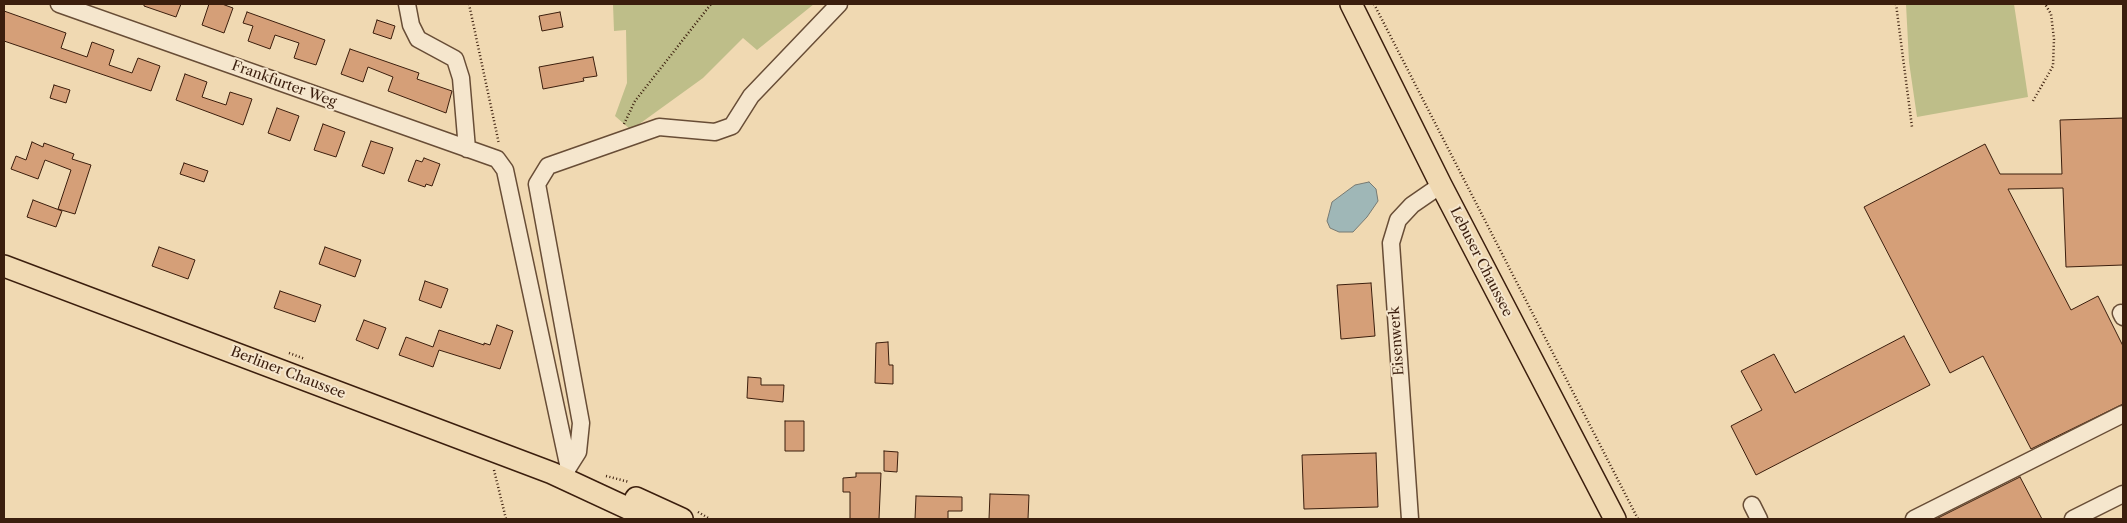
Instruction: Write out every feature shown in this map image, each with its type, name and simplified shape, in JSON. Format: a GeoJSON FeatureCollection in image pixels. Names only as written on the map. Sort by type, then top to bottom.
{"type":"FeatureCollection","features":[{"type":"Feature","properties":{"kind":"main road","name":"Lebuser Chaussee"},"geometry":{"type":"LineString","coordinates":[[1351,4],[1441,185],[1615,519]]}},
{"type":"Feature","properties":{"kind":"main road","name":"Berliner Chaussee"},"geometry":{"type":"LineString","coordinates":[[4,266],[628,495],[682,519]]}},
{"type":"Feature","properties":{"kind":"main road","name":"Berliner Chaussee"},"geometry":{"type":"LineString","coordinates":[[568,474],[651,519]]}},
{"type":"Feature","properties":{"kind":"street","name":"Frankfurter Weg"},"geometry":{"type":"LineString","coordinates":[[59,4],[497,159],[505,170]]}},
{"type":"Feature","properties":{"kind":"street"},"geometry":{"type":"LineString","coordinates":[[407,4],[411,25],[418,39],[455,59],[461,78],[467,149]]}},
{"type":"Feature","properties":{"kind":"street"},"geometry":{"type":"LineString","coordinates":[[568,474],[578,452],[581,423],[537,184],[548,166],[659,127],[715,132],[732,126],[751,96],[839,4]]}},
{"type":"Feature","properties":{"kind":"street"},"geometry":{"type":"LineString","coordinates":[[505,170],[568,474]]}},
{"type":"Feature","properties":{"kind":"street","name":"Eisenwerk"},"geometry":{"type":"LineString","coordinates":[[1410,519],[1391,243],[1398,220],[1412,205],[1441,185]]}},
{"type":"Feature","properties":{"kind":"street"},"geometry":{"type":"LineString","coordinates":[[1914,519],[2123,414]]}},
{"type":"Feature","properties":{"kind":"street"},"geometry":{"type":"LineString","coordinates":[[2073,519],[2123,494]]}},
{"type":"Feature","properties":{"kind":"path"},"geometry":{"type":"LineString","coordinates":[[469,4],[505,170]]}},
{"type":"Feature","properties":{"kind":"path"},"geometry":{"type":"LineString","coordinates":[[612,145],[635,101],[711,4]]}},
{"type":"Feature","properties":{"kind":"path"},"geometry":{"type":"LineString","coordinates":[[1374,4],[1638,519]]}},
{"type":"Feature","properties":{"kind":"path"},"geometry":{"type":"LineString","coordinates":[[1896,4],[1912,127]]}},
{"type":"Feature","properties":{"kind":"path"},"geometry":{"type":"LineString","coordinates":[[2033,101],[2053,66],[2054,39],[2051,14],[2045,4]]}},
{"type":"Feature","properties":{"kind":"path"},"geometry":{"type":"LineString","coordinates":[[492,461],[506,519]]}},
{"type":"Feature","properties":{"kind":"green space"},"geometry":{"type":"Polygon","coordinates":[[[613,4],[814,4],[757,50],[743,38],[703,78],[631,130],[615,116],[627,83],[626,30],[614,31],[613,4]]]}},
{"type":"Feature","properties":{"kind":"green space"},"geometry":{"type":"Polygon","coordinates":[[[1906,4],[2014,4],[2028,97],[1917,117],[1909,62],[1906,4]]]}},
{"type":"Feature","properties":{"kind":"water"},"geometry":{"type":"Polygon","coordinates":[[[1369,182],[1376,189],[1378,201],[1367,217],[1353,232],[1339,232],[1330,228],[1327,221],[1332,202],[1355,185],[1369,182]]]}},
{"type":"Feature","properties":{"kind":"building"},"geometry":{"type":"Polygon","coordinates":[[[144,4],[181,4],[176,17],[144,6],[144,4]]]}},
{"type":"Feature","properties":{"kind":"building"},"geometry":{"type":"Polygon","coordinates":[[[209,4],[222,4],[233,8],[224,33],[202,25],[209,4]]]}},
{"type":"Feature","properties":{"kind":"building"},"geometry":{"type":"Polygon","coordinates":[[[4,11],[66,33],[61,48],[87,57],[92,42],[114,50],[109,65],[132,73],[138,58],[160,66],[151,91],[4,41],[4,11]]]}},
{"type":"Feature","properties":{"kind":"building"},"geometry":{"type":"Polygon","coordinates":[[[247,12],[325,40],[316,65],[294,58],[299,43],[275,35],[270,49],[248,41],[253,26],[243,23],[247,12]]]}},
{"type":"Feature","properties":{"kind":"building"},"geometry":{"type":"Polygon","coordinates":[[[560,12],[563,27],[542,31],[539,16],[560,12]]]}},
{"type":"Feature","properties":{"kind":"building"},"geometry":{"type":"Polygon","coordinates":[[[377,20],[395,26],[391,39],[373,33],[377,20]]]}},
{"type":"Feature","properties":{"kind":"building"},"geometry":{"type":"Polygon","coordinates":[[[350,49],[419,73],[417,79],[452,91],[446,113],[388,91],[393,77],[368,67],[363,82],[341,74],[350,49]]]}},
{"type":"Feature","properties":{"kind":"building"},"geometry":{"type":"Polygon","coordinates":[[[593,57],[597,76],[583,78],[584,81],[543,89],[539,67],[593,57]]]}},
{"type":"Feature","properties":{"kind":"building"},"geometry":{"type":"Polygon","coordinates":[[[185,74],[207,82],[202,97],[226,105],[230,92],[252,99],[243,125],[176,100],[185,74]]]}},
{"type":"Feature","properties":{"kind":"building"},"geometry":{"type":"Polygon","coordinates":[[[54,85],[70,90],[66,103],[50,98],[54,85]]]}},
{"type":"Feature","properties":{"kind":"building"},"geometry":{"type":"Polygon","coordinates":[[[277,108],[299,116],[290,141],[268,133],[277,108]]]}},
{"type":"Feature","properties":{"kind":"building"},"geometry":{"type":"Polygon","coordinates":[[[2123,118],[2123,265],[2066,267],[2063,188],[2008,189],[2071,310],[2098,296],[2123,346],[2123,404],[2031,449],[1983,356],[1950,373],[1864,207],[1985,144],[2000,174],[2062,174],[2060,120],[2123,118]]]}},
{"type":"Feature","properties":{"kind":"building"},"geometry":{"type":"Polygon","coordinates":[[[323,124],[345,132],[336,157],[314,150],[323,124]]]}},
{"type":"Feature","properties":{"kind":"building"},"geometry":{"type":"Polygon","coordinates":[[[371,141],[393,148],[384,174],[362,166],[371,141]]]}},
{"type":"Feature","properties":{"kind":"building"},"geometry":{"type":"Polygon","coordinates":[[[32,142],[43,147],[44,143],[74,154],[72,159],[91,165],[75,214],[58,209],[71,170],[45,160],[38,179],[11,169],[16,156],[26,160],[32,142]]]}},
{"type":"Feature","properties":{"kind":"building"},"geometry":{"type":"Polygon","coordinates":[[[424,158],[440,164],[432,186],[426,184],[425,187],[408,181],[416,160],[422,162],[424,158]]]}},
{"type":"Feature","properties":{"kind":"building"},"geometry":{"type":"Polygon","coordinates":[[[184,163],[208,171],[204,182],[180,174],[184,163]]]}},
{"type":"Feature","properties":{"kind":"building"},"geometry":{"type":"Polygon","coordinates":[[[33,200],[62,211],[56,227],[27,217],[33,200]]]}},
{"type":"Feature","properties":{"kind":"building"},"geometry":{"type":"Polygon","coordinates":[[[159,247],[195,260],[188,279],[152,266],[159,247]]]}},
{"type":"Feature","properties":{"kind":"building"},"geometry":{"type":"Polygon","coordinates":[[[325,247],[361,260],[355,277],[319,264],[325,247]]]}},
{"type":"Feature","properties":{"kind":"building"},"geometry":{"type":"Polygon","coordinates":[[[425,281],[448,289],[441,308],[419,300],[425,281]]]}},
{"type":"Feature","properties":{"kind":"building"},"geometry":{"type":"Polygon","coordinates":[[[1371,283],[1375,336],[1341,339],[1337,285],[1371,283]]]}},
{"type":"Feature","properties":{"kind":"building"},"geometry":{"type":"Polygon","coordinates":[[[280,291],[321,305],[315,322],[274,308],[280,291]]]}},
{"type":"Feature","properties":{"kind":"building"},"geometry":{"type":"Polygon","coordinates":[[[364,320],[386,328],[378,349],[356,340],[364,320]]]}},
{"type":"Feature","properties":{"kind":"building"},"geometry":{"type":"Polygon","coordinates":[[[497,325],[513,331],[500,369],[439,350],[433,367],[399,355],[406,337],[433,347],[439,330],[484,345],[484,343],[490,345],[497,325]]]}},
{"type":"Feature","properties":{"kind":"building"},"geometry":{"type":"Polygon","coordinates":[[[1904,336],[1930,385],[1756,475],[1731,426],[1762,410],[1741,371],[1774,354],[1795,393],[1904,336]]]}},
{"type":"Feature","properties":{"kind":"building"},"geometry":{"type":"Polygon","coordinates":[[[888,342],[889,365],[893,365],[893,384],[875,383],[876,343],[888,342]]]}},
{"type":"Feature","properties":{"kind":"building"},"geometry":{"type":"Polygon","coordinates":[[[748,377],[761,378],[761,385],[784,385],[783,402],[747,398],[748,377]]]}},
{"type":"Feature","properties":{"kind":"building"},"geometry":{"type":"Polygon","coordinates":[[[785,421],[804,421],[804,451],[785,451],[785,421]]]}},
{"type":"Feature","properties":{"kind":"building"},"geometry":{"type":"Polygon","coordinates":[[[884,451],[898,452],[897,472],[884,471],[884,451]]]}},
{"type":"Feature","properties":{"kind":"building"},"geometry":{"type":"Polygon","coordinates":[[[1376,453],[1378,507],[1304,509],[1302,455],[1376,453]]]}},
{"type":"Feature","properties":{"kind":"building"},"geometry":{"type":"Polygon","coordinates":[[[856,473],[881,473],[879,519],[850,519],[850,492],[843,492],[843,478],[856,477],[856,473]]]}},
{"type":"Feature","properties":{"kind":"building"},"geometry":{"type":"Polygon","coordinates":[[[2020,477],[2042,519],[1936,519],[2020,477]]]}},
{"type":"Feature","properties":{"kind":"building"},"geometry":{"type":"Polygon","coordinates":[[[990,494],[1029,495],[1028,519],[989,519],[990,494]]]}},
{"type":"Feature","properties":{"kind":"building"},"geometry":{"type":"Polygon","coordinates":[[[916,496],[962,497],[962,511],[948,511],[948,519],[915,519],[916,496]]]}}]}
